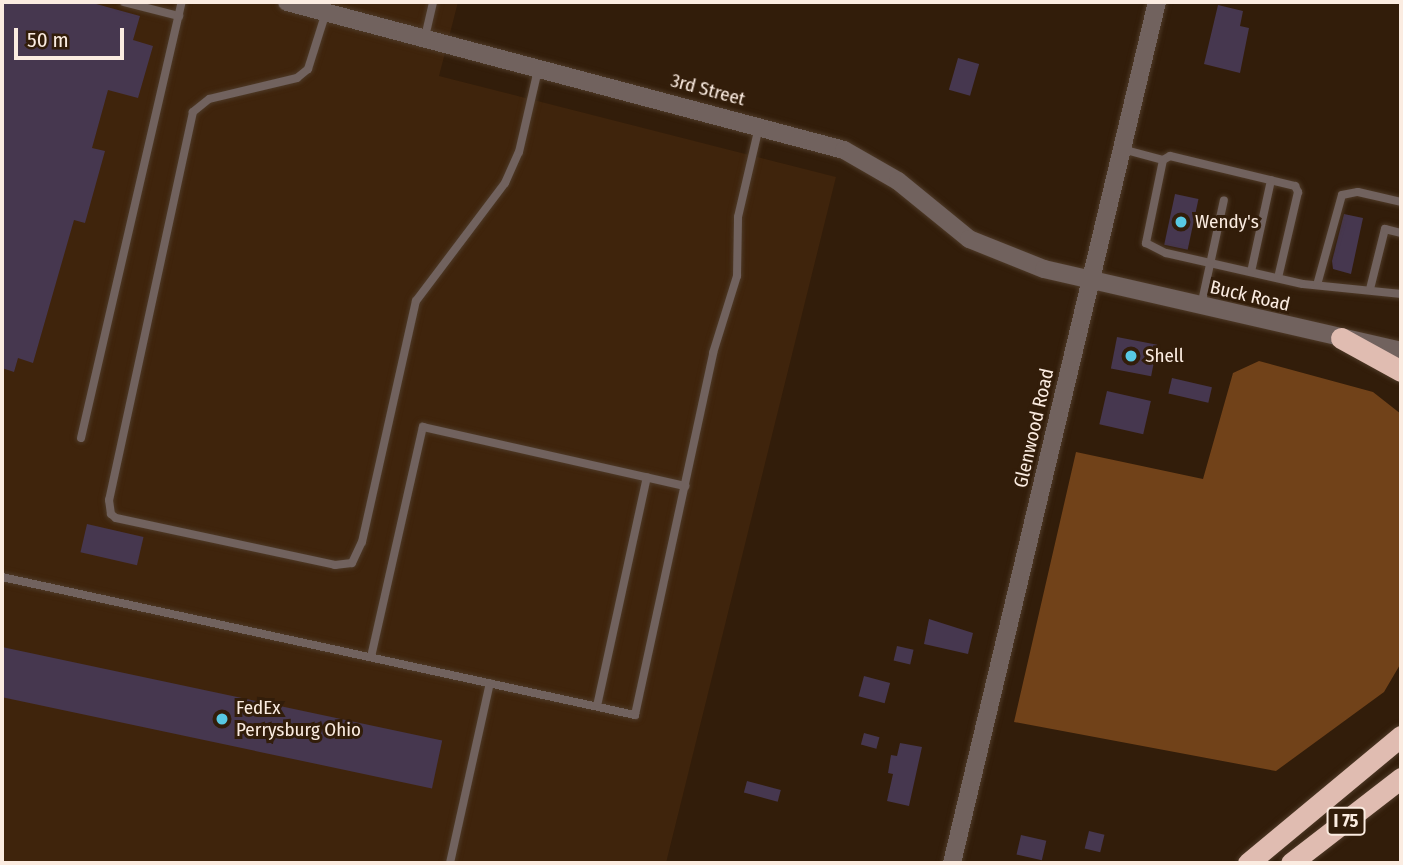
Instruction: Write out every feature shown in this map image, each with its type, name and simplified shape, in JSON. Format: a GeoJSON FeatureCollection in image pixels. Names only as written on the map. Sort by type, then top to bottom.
{"type":"FeatureCollection","features":[{"type":"Feature","properties":{"kind":"highway"},"geometry":{"type":"LineString","coordinates":[[1341,338],[1401,371]]}},
{"type":"Feature","properties":{"kind":"highway"},"geometry":{"type":"LineString","coordinates":[[1248,863],[1401,736]]}},
{"type":"Feature","properties":{"kind":"highway","name":"I 75"},"geometry":{"type":"LineString","coordinates":[[1291,863],[1401,778]]}},
{"type":"Feature","properties":{"kind":"street","name":"Glenwood Road"},"geometry":{"type":"LineString","coordinates":[[952,863],[1157,2]]}},
{"type":"Feature","properties":{"kind":"street","name":"3rd Street"},"geometry":{"type":"LineString","coordinates":[[294,3],[759,125],[862,159],[989,250],[1090,281]]}},
{"type":"Feature","properties":{"kind":"street","name":"Buck Road"},"geometry":{"type":"LineString","coordinates":[[1090,281],[1401,351]]}},
{"type":"Feature","properties":{"kind":"lane"},"geometry":{"type":"LineString","coordinates":[[124,2],[178,16]]}},
{"type":"Feature","properties":{"kind":"lane"},"geometry":{"type":"LineString","coordinates":[[81,438],[182,2]]}},
{"type":"Feature","properties":{"kind":"lane"},"geometry":{"type":"LineString","coordinates":[[425,37],[433,2]]}},
{"type":"Feature","properties":{"kind":"lane"},"geometry":{"type":"LineString","coordinates":[[326,12],[308,69],[297,78],[209,99],[193,112],[109,500],[111,514],[116,518],[335,565],[352,562],[362,542],[416,301],[505,183],[519,152],[538,67]]}},
{"type":"Feature","properties":{"kind":"lane"},"geometry":{"type":"LineString","coordinates":[[2,577],[635,715],[713,353],[737,276],[738,217],[759,125]]}},
{"type":"Feature","properties":{"kind":"lane"},"geometry":{"type":"LineString","coordinates":[[1122,149],[1163,160],[1170,156],[1295,186],[1298,192],[1278,278]]}},
{"type":"Feature","properties":{"kind":"lane"},"geometry":{"type":"LineString","coordinates":[[1163,160],[1146,243],[1278,278],[1401,294]]}},
{"type":"Feature","properties":{"kind":"lane"},"geometry":{"type":"LineString","coordinates":[[1251,272],[1271,180]]}},
{"type":"Feature","properties":{"kind":"lane"},"geometry":{"type":"LineString","coordinates":[[1317,285],[1342,195],[1358,192],[1401,202]]}},
{"type":"Feature","properties":{"kind":"lane"},"geometry":{"type":"LineString","coordinates":[[1201,306],[1224,200]]}},
{"type":"Feature","properties":{"kind":"lane"},"geometry":{"type":"LineString","coordinates":[[1370,289],[1385,229],[1401,233]]}},
{"type":"Feature","properties":{"kind":"lane"},"geometry":{"type":"LineString","coordinates":[[371,657],[423,427],[685,486]]}},
{"type":"Feature","properties":{"kind":"lane"},"geometry":{"type":"LineString","coordinates":[[597,706],[647,477]]}},
{"type":"Feature","properties":{"kind":"lane"},"geometry":{"type":"LineString","coordinates":[[450,863],[490,683]]}},
{"type":"Feature","properties":{"kind":"shaded area"},"geometry":{"type":"Polygon","coordinates":[[[2,2],[458,2],[439,76],[836,177],[666,863],[2,863],[2,2]]]}},
{"type":"Feature","properties":{"kind":"shaded area"},"geometry":{"type":"Polygon","coordinates":[[[1259,361],[1373,392],[1401,414],[1401,663],[1384,692],[1276,771],[1014,722],[1076,452],[1203,479],[1233,373],[1259,361]]]}},
{"type":"Feature","properties":{"kind":"building"},"geometry":{"type":"Polygon","coordinates":[[[2,2],[89,2],[140,16],[133,40],[153,46],[138,98],[108,90],[92,148],[105,151],[85,223],[74,220],[33,363],[18,358],[14,372],[2,368],[2,2]]]}},
{"type":"Feature","properties":{"kind":"building"},"geometry":{"type":"Polygon","coordinates":[[[1218,5],[1243,11],[1240,26],[1249,28],[1240,73],[1204,64],[1218,5]]]}},
{"type":"Feature","properties":{"kind":"building"},"geometry":{"type":"Polygon","coordinates":[[[958,58],[979,64],[970,96],[949,90],[958,58]]]}},
{"type":"Feature","properties":{"kind":"building","name":"Wendy's"},"geometry":{"type":"Polygon","coordinates":[[[1175,194],[1198,199],[1188,250],[1164,245],[1175,194]]]}},
{"type":"Feature","properties":{"kind":"building"},"geometry":{"type":"Polygon","coordinates":[[[1344,214],[1363,218],[1351,274],[1333,269],[1332,261],[1344,214]]]}},
{"type":"Feature","properties":{"kind":"building"},"geometry":{"type":"Polygon","coordinates":[[[1117,337],[1157,345],[1151,376],[1111,368],[1117,337]]]}},
{"type":"Feature","properties":{"kind":"building"},"geometry":{"type":"Polygon","coordinates":[[[1172,378],[1212,387],[1208,403],[1168,394],[1172,378]]]}},
{"type":"Feature","properties":{"kind":"building"},"geometry":{"type":"Polygon","coordinates":[[[1107,391],[1151,401],[1143,434],[1099,424],[1107,391]]]}},
{"type":"Feature","properties":{"kind":"building"},"geometry":{"type":"Polygon","coordinates":[[[87,524],[144,537],[137,565],[80,552],[87,524]]]}},
{"type":"Feature","properties":{"kind":"building"},"geometry":{"type":"Polygon","coordinates":[[[929,619],[973,633],[968,654],[924,644],[929,619]]]}},
{"type":"Feature","properties":{"kind":"building"},"geometry":{"type":"Polygon","coordinates":[[[897,646],[914,650],[910,664],[894,661],[897,646]]]}},
{"type":"Feature","properties":{"kind":"building","name":"FedEx Perrysburg Ohio"},"geometry":{"type":"Polygon","coordinates":[[[2,647],[442,741],[432,788],[2,697],[2,647]]]}},
{"type":"Feature","properties":{"kind":"building"},"geometry":{"type":"Polygon","coordinates":[[[864,676],[890,683],[885,703],[859,696],[864,676]]]}},
{"type":"Feature","properties":{"kind":"building"},"geometry":{"type":"Polygon","coordinates":[[[864,733],[879,737],[876,749],[861,745],[864,733]]]}},
{"type":"Feature","properties":{"kind":"building"},"geometry":{"type":"Polygon","coordinates":[[[900,743],[922,747],[909,806],[887,801],[893,774],[888,773],[891,755],[897,756],[900,743]]]}},
{"type":"Feature","properties":{"kind":"building"},"geometry":{"type":"Polygon","coordinates":[[[747,781],[781,790],[778,802],[744,793],[747,781]]]}},
{"type":"Feature","properties":{"kind":"building"},"geometry":{"type":"Polygon","coordinates":[[[1089,831],[1105,835],[1100,852],[1085,848],[1089,831]]]}},
{"type":"Feature","properties":{"kind":"building"},"geometry":{"type":"Polygon","coordinates":[[[1021,835],[1046,841],[1042,860],[1017,854],[1021,835]]]}},
{"type":"Feature","properties":{"kind":"place","name":"Wendy's"},"geometry":{"type":"Point","coordinates":[1181,222]}},
{"type":"Feature","properties":{"kind":"place","name":"Shell"},"geometry":{"type":"Point","coordinates":[1131,356]}},
{"type":"Feature","properties":{"kind":"place","name":"FedEx Perrysburg Ohio"},"geometry":{"type":"Point","coordinates":[222,719]}}]}
